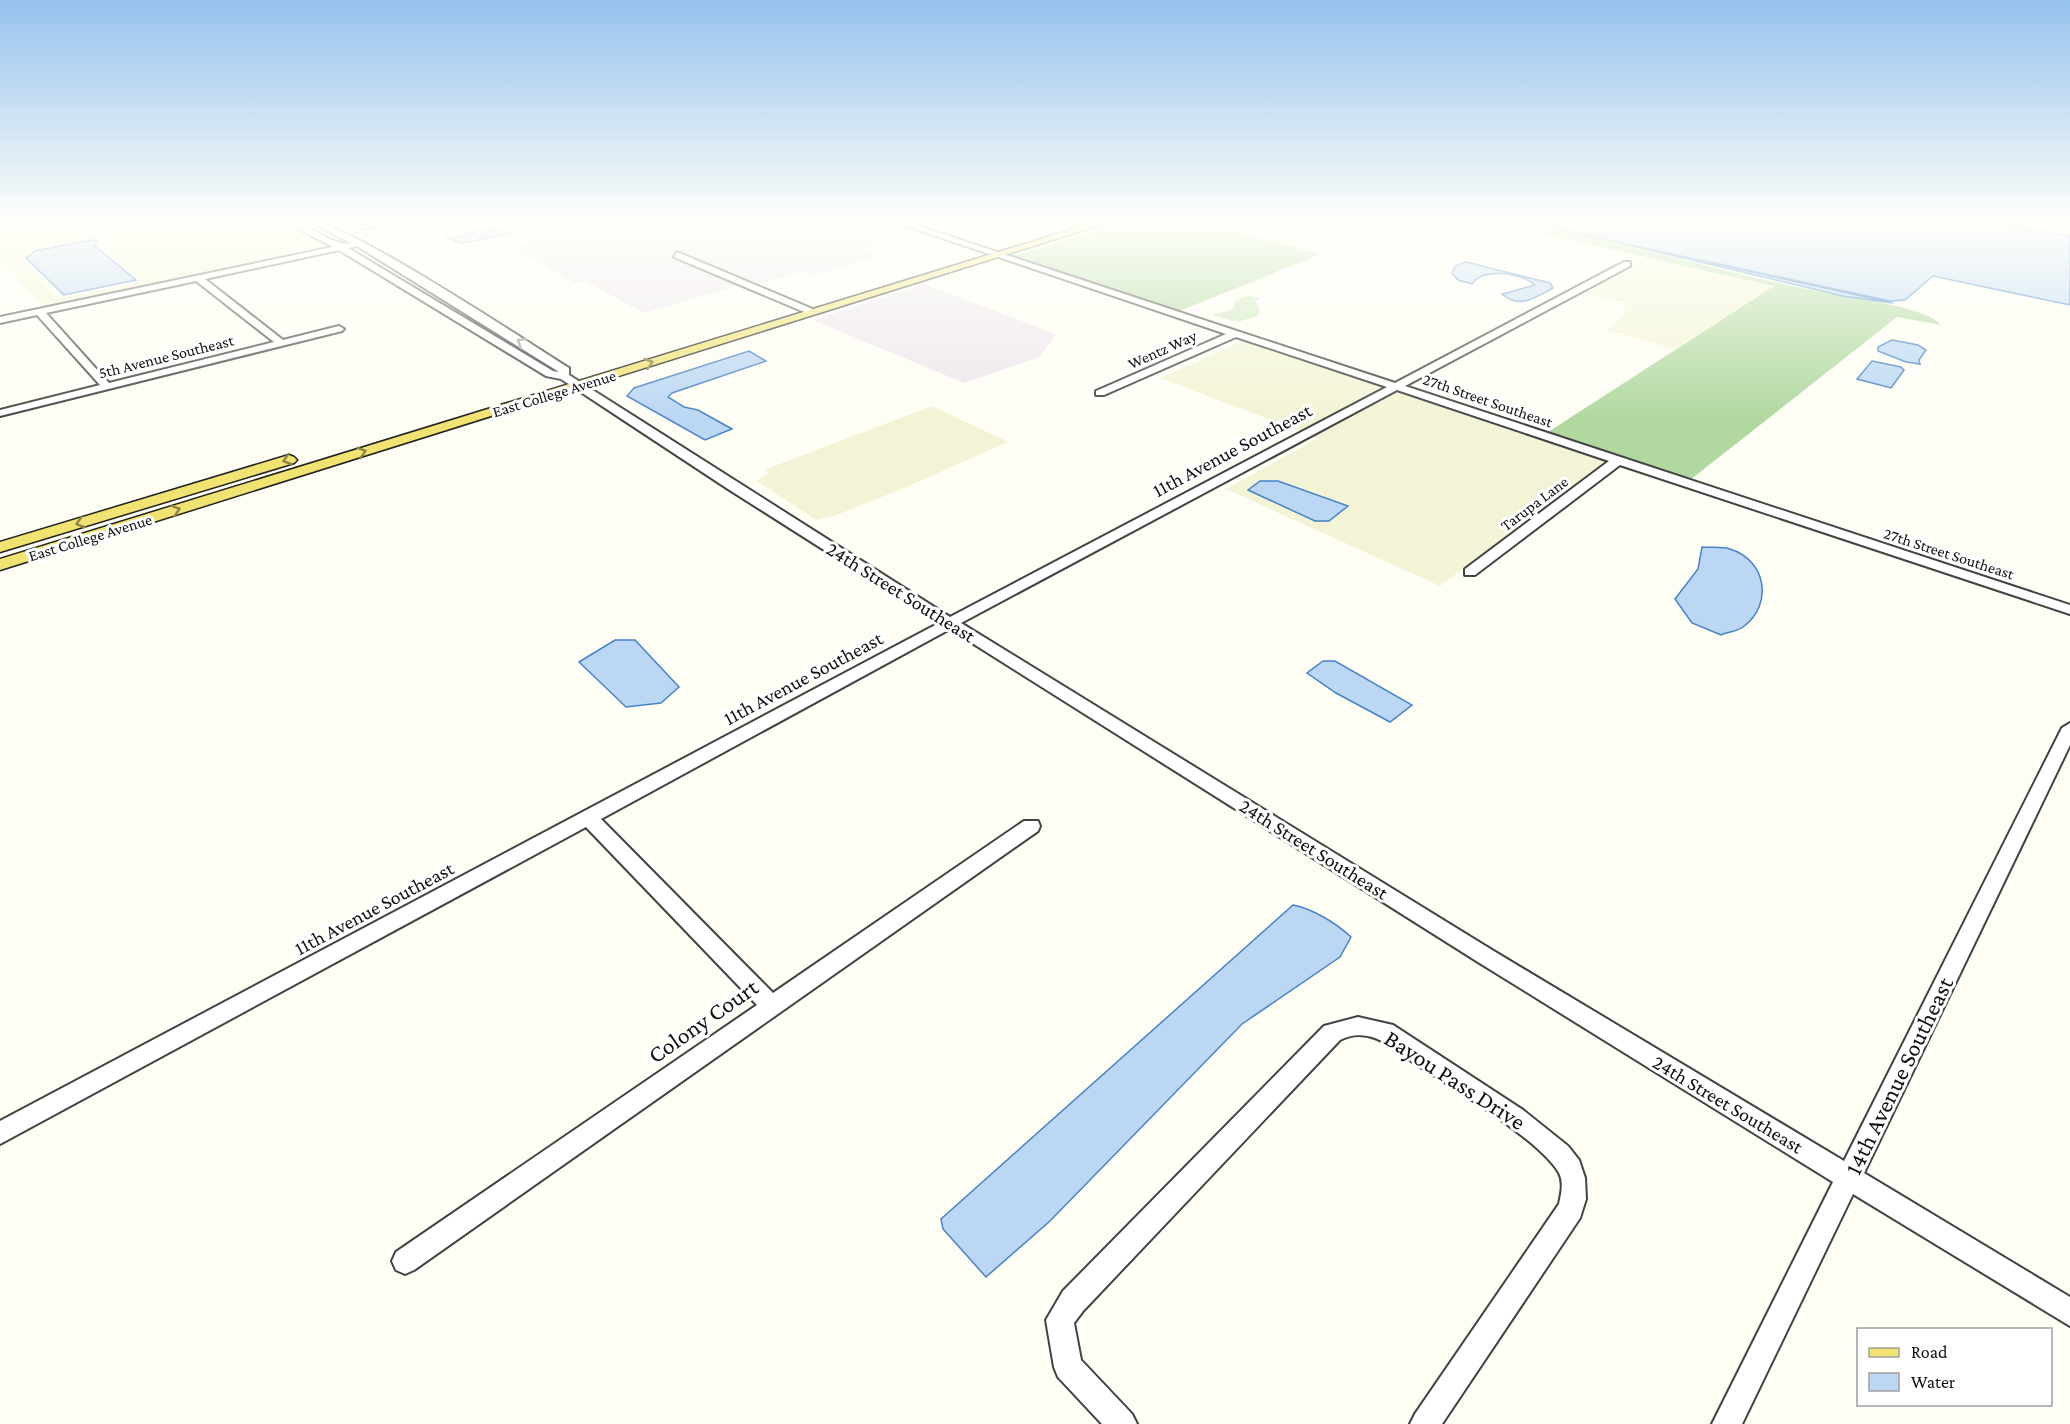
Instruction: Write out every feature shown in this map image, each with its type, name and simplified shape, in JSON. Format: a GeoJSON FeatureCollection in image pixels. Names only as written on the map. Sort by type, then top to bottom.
{"type":"FeatureCollection","features":[{"type":"Feature","properties":{"kind":"main road","name":"East College Avenue"},"geometry":{"type":"LineString","coordinates":[[0,565],[858,287]]}},
{"type":"Feature","properties":{"kind":"main road","name":"East College Avenue"},"geometry":{"type":"LineString","coordinates":[[0,547],[892,287]]}},
{"type":"Feature","properties":{"kind":"street"},"geometry":{"type":"LineString","coordinates":[[0,320],[154,287]]}},
{"type":"Feature","properties":{"kind":"street"},"geometry":{"type":"LineString","coordinates":[[210,287],[281,343]]}},
{"type":"Feature","properties":{"kind":"street","name":"24th Street Southeast"},"geometry":{"type":"LineString","coordinates":[[405,287],[550,374],[571,381],[950,623],[1485,956],[2070,1312]]}},
{"type":"Feature","properties":{"kind":"street","name":"24th Street Southeast"},"geometry":{"type":"LineString","coordinates":[[429,287],[565,370],[571,381]]}},
{"type":"Feature","properties":{"kind":"street"},"geometry":{"type":"LineString","coordinates":[[753,287],[812,312]]}},
{"type":"Feature","properties":{"kind":"street","name":"27th Street Southeast"},"geometry":{"type":"LineString","coordinates":[[1097,287],[2070,610]]}},
{"type":"Feature","properties":{"kind":"street","name":"11th Avenue Southeast"},"geometry":{"type":"LineString","coordinates":[[0,1133],[950,623],[1583,287]]}},
{"type":"Feature","properties":{"kind":"street"},"geometry":{"type":"LineString","coordinates":[[40,312],[107,387]]}},
{"type":"Feature","properties":{"kind":"street","name":"5th Avenue Southeast"},"geometry":{"type":"LineString","coordinates":[[0,413],[339,328]]}},
{"type":"Feature","properties":{"kind":"street","name":"Wentz Way"},"geometry":{"type":"LineString","coordinates":[[1100,393],[1236,333]]}},
{"type":"Feature","properties":{"kind":"street","name":"Tarupa Lane"},"geometry":{"type":"LineString","coordinates":[[1470,572],[1617,461]]}},
{"type":"Feature","properties":{"kind":"street","name":"14th Avenue Southeast"},"geometry":{"type":"LineString","coordinates":[[1727,1424],[2070,728]]}},
{"type":"Feature","properties":{"kind":"street"},"geometry":{"type":"LineString","coordinates":[[588,817],[772,1006]]}},
{"type":"Feature","properties":{"kind":"street","name":"Colony Court"},"geometry":{"type":"LineString","coordinates":[[405,1261],[1031,826]]}},
{"type":"Feature","properties":{"kind":"street","name":"Bayou Pass Drive"},"geometry":{"type":"LineString","coordinates":[[1122,1424],[1068,1367],[1060,1320],[1073,1301],[1332,1033],[1344,1026],[1364,1025],[1385,1032],[1533,1132],[1570,1167],[1575,1190],[1571,1209],[1425,1424]]}},
{"type":"Feature","properties":{"kind":"shaded area"},"geometry":{"type":"Polygon","coordinates":[[[597,287],[733,287],[644,313],[597,287]]]}},
{"type":"Feature","properties":{"kind":"shaded area"},"geometry":{"type":"Polygon","coordinates":[[[913,287],[933,287],[1056,334],[1039,357],[964,383],[813,320],[913,287]]]}},
{"type":"Feature","properties":{"kind":"green space"},"geometry":{"type":"Polygon","coordinates":[[[24,287],[49,287],[58,298],[113,287],[142,287],[44,309],[24,287]]]}},
{"type":"Feature","properties":{"kind":"green space"},"geometry":{"type":"Polygon","coordinates":[[[1103,287],[1238,287],[1177,312],[1103,287]]]}},
{"type":"Feature","properties":{"kind":"green space"},"geometry":{"type":"Polygon","coordinates":[[[1589,287],[1773,287],[1675,349],[1606,330],[1625,313],[1624,303],[1581,292],[1589,287]]]}},
{"type":"Feature","properties":{"kind":"green space"},"geometry":{"type":"Polygon","coordinates":[[[1772,287],[1799,287],[1899,306],[1924,314],[1941,325],[1897,317],[1690,480],[1545,434],[1772,287]]]}},
{"type":"Feature","properties":{"kind":"green space"},"geometry":{"type":"Polygon","coordinates":[[[1249,295],[1260,299],[1255,301],[1260,309],[1258,316],[1237,322],[1212,315],[1233,309],[1235,301],[1249,295]]]}},
{"type":"Feature","properties":{"kind":"green space"},"geometry":{"type":"Polygon","coordinates":[[[1247,339],[1389,387],[1303,432],[1160,378],[1247,339]]]}},
{"type":"Feature","properties":{"kind":"green space"},"geometry":{"type":"Polygon","coordinates":[[[1399,390],[1608,460],[1440,586],[1226,489],[1318,438],[1313,436],[1399,390]]]}},
{"type":"Feature","properties":{"kind":"green space"},"geometry":{"type":"Polygon","coordinates":[[[932,406],[1008,442],[904,488],[834,516],[816,520],[757,481],[769,473],[764,470],[932,406]]]}},
{"type":"Feature","properties":{"kind":"water"},"geometry":{"type":"Polygon","coordinates":[[[56,287],[100,287],[64,295],[56,287]]]}},
{"type":"Feature","properties":{"kind":"water"},"geometry":{"type":"Polygon","coordinates":[[[1526,287],[1553,288],[1522,302],[1509,299],[1502,294],[1526,287]]]}},
{"type":"Feature","properties":{"kind":"water"},"geometry":{"type":"Polygon","coordinates":[[[1807,287],[1822,287],[1893,303],[1843,296],[1807,287]]]}},
{"type":"Feature","properties":{"kind":"water"},"geometry":{"type":"Polygon","coordinates":[[[1827,287],[1920,287],[1905,300],[1890,301],[1827,287]]]}},
{"type":"Feature","properties":{"kind":"water"},"geometry":{"type":"Polygon","coordinates":[[[1987,287],[2070,287],[2070,305],[1987,287]]]}},
{"type":"Feature","properties":{"kind":"water"},"geometry":{"type":"Polygon","coordinates":[[[1892,340],[1918,345],[1926,350],[1919,360],[1920,364],[1906,362],[1878,351],[1878,347],[1892,340]]]}},
{"type":"Feature","properties":{"kind":"water"},"geometry":{"type":"Polygon","coordinates":[[[749,351],[766,361],[672,393],[668,397],[732,429],[705,440],[627,396],[634,388],[749,351]]]}},
{"type":"Feature","properties":{"kind":"water"},"geometry":{"type":"Polygon","coordinates":[[[1872,361],[1901,367],[1904,370],[1891,388],[1857,379],[1872,361]]]}},
{"type":"Feature","properties":{"kind":"water"},"geometry":{"type":"Polygon","coordinates":[[[1260,481],[1278,481],[1348,506],[1329,521],[1315,521],[1248,490],[1260,481]]]}},
{"type":"Feature","properties":{"kind":"water"},"geometry":{"type":"Polygon","coordinates":[[[1702,547],[1730,549],[1752,563],[1758,572],[1762,584],[1759,607],[1753,617],[1738,630],[1721,635],[1692,623],[1675,599],[1698,569],[1702,547]]]}},
{"type":"Feature","properties":{"kind":"water"},"geometry":{"type":"Polygon","coordinates":[[[615,640],[635,640],[679,687],[661,703],[626,707],[579,662],[615,640]]]}},
{"type":"Feature","properties":{"kind":"water"},"geometry":{"type":"Polygon","coordinates":[[[1323,661],[1335,661],[1412,705],[1390,722],[1336,693],[1307,673],[1323,661]]]}},
{"type":"Feature","properties":{"kind":"water"},"geometry":{"type":"Polygon","coordinates":[[[1293,905],[1324,917],[1351,937],[1340,957],[1242,1024],[1050,1221],[986,1277],[943,1229],[941,1219],[1293,905]]]}}]}
